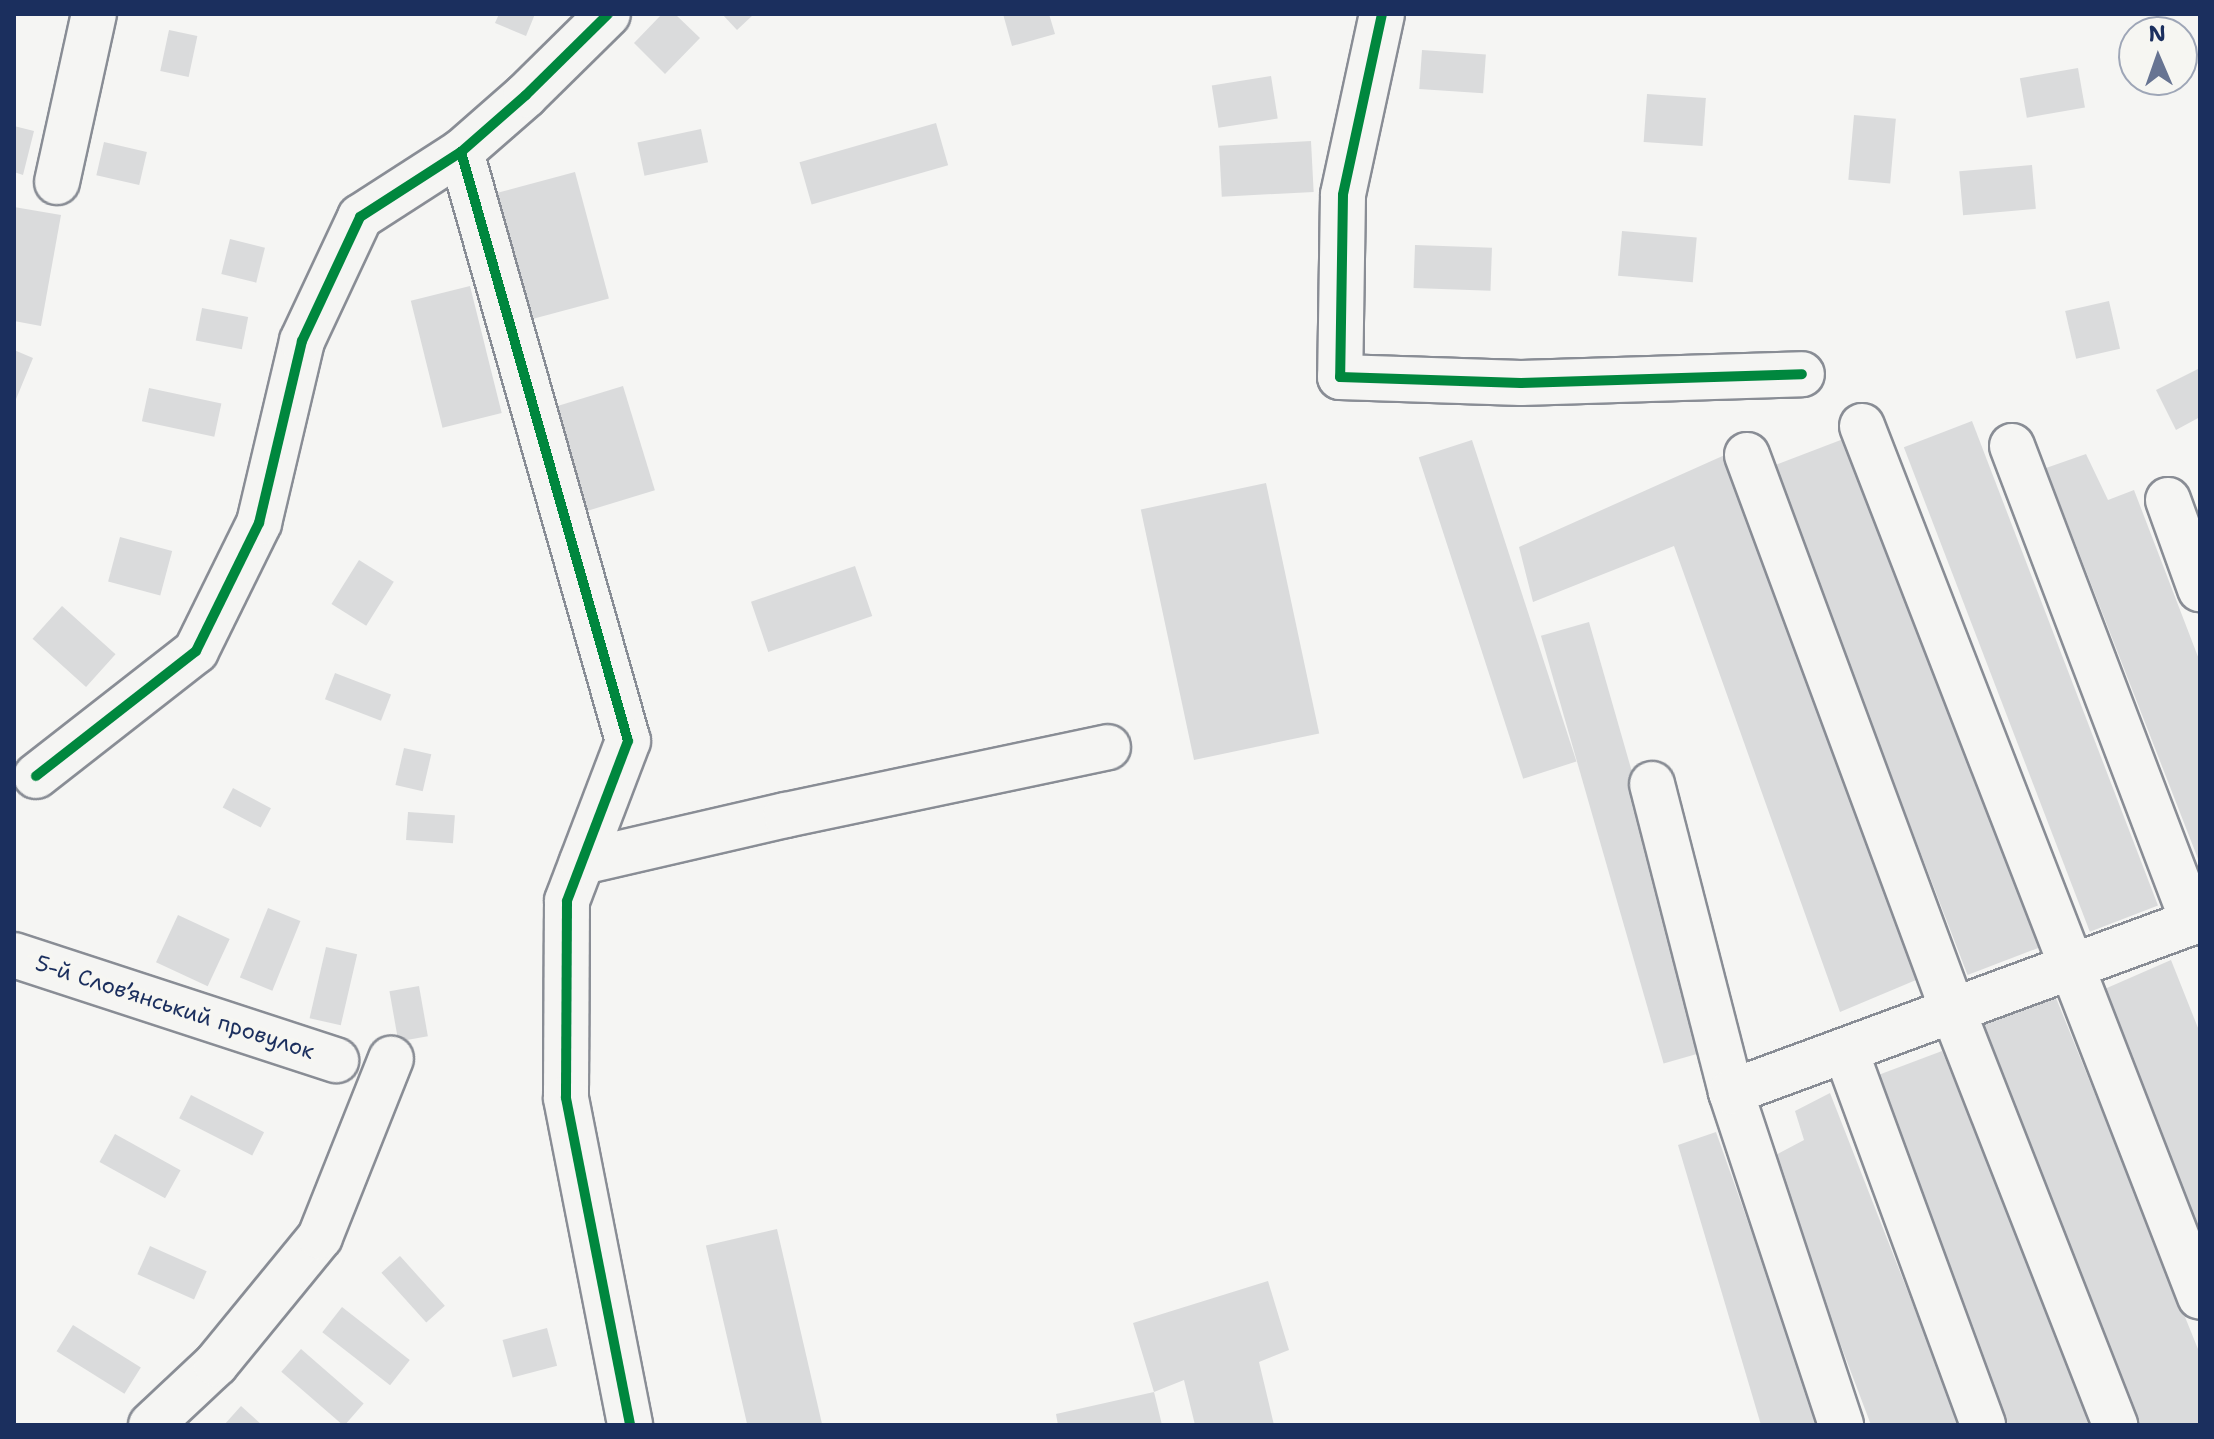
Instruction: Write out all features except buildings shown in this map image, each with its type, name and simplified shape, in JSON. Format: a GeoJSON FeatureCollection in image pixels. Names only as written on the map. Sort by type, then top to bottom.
{"type":"FeatureCollection","features":[{"type":"Feature","properties":{"kind":"street"},"geometry":{"type":"LineString","coordinates":[[57,182],[94,14]]}},
{"type":"Feature","properties":{"kind":"street"},"geometry":{"type":"LineString","coordinates":[[36,776],[196,651],[259,523],[302,341],[360,217],[461,152],[526,95],[608,14]]}},
{"type":"Feature","properties":{"kind":"street"},"geometry":{"type":"LineString","coordinates":[[1376,15],[1343,195],[1340,377],[1521,383],[1802,374]]}},
{"type":"Feature","properties":{"kind":"street"},"geometry":{"type":"LineString","coordinates":[[461,152],[564,505],[628,741],[567,901],[566,1098],[630,1425]]}},
{"type":"Feature","properties":{"kind":"street"},"geometry":{"type":"LineString","coordinates":[[1862,426],[2200,1297]]}},
{"type":"Feature","properties":{"kind":"street"},"geometry":{"type":"LineString","coordinates":[[1731,1092],[2197,920],[2012,446]]}},
{"type":"Feature","properties":{"kind":"street"},"geometry":{"type":"LineString","coordinates":[[1747,455],[1953,1011],[2115,1425]]}},
{"type":"Feature","properties":{"kind":"street"},"geometry":{"type":"LineString","coordinates":[[2168,500],[2200,589]]}},
{"type":"Feature","properties":{"kind":"street"},"geometry":{"type":"LineString","coordinates":[[582,862],[1108,747]]}},
{"type":"Feature","properties":{"kind":"street"},"geometry":{"type":"LineString","coordinates":[[1652,784],[1731,1092],[1841,1425]]}},
{"type":"Feature","properties":{"kind":"street","name":"5-й Слов’янський провулок"},"geometry":{"type":"LineString","coordinates":[[14,955],[336,1060]]}},
{"type":"Feature","properties":{"kind":"street"},"geometry":{"type":"LineString","coordinates":[[1846,1052],[1983,1425]]}},
{"type":"Feature","properties":{"kind":"street"},"geometry":{"type":"LineString","coordinates":[[151,1425],[216,1364],[320,1237],[391,1059]]}},
{"type":"Feature","properties":{"kind":"cycle path"},"geometry":{"type":"LineString","coordinates":[[36,776],[196,651],[259,523],[302,341],[360,217],[461,152],[526,95],[608,14]]}},
{"type":"Feature","properties":{"kind":"cycle path"},"geometry":{"type":"LineString","coordinates":[[1382,14],[1343,195],[1340,377],[1521,383],[1802,374]]}},
{"type":"Feature","properties":{"kind":"cycle path"},"geometry":{"type":"LineString","coordinates":[[461,152],[628,741],[567,901],[566,1098],[630,1425]]}}]}
